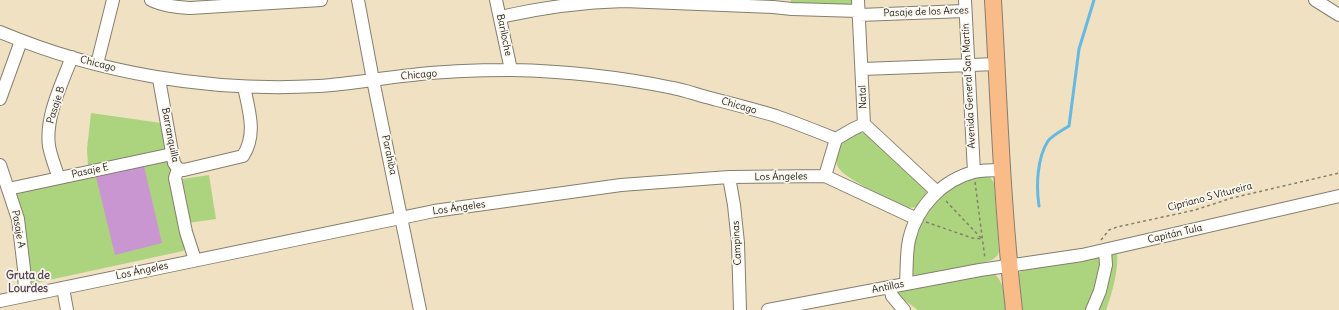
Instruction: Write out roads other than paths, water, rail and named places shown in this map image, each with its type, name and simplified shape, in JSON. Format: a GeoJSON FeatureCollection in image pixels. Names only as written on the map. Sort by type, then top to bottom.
{"type":"FeatureCollection","features":[{"type":"Feature","properties":{"kind":"main road"},"geometry":{"type":"LineString","coordinates":[[993,0],[1002,170],[1009,266],[1014,310]]}},
{"type":"Feature","properties":{"kind":"street"},"geometry":{"type":"LineString","coordinates":[[97,64],[113,0]]}},
{"type":"Feature","properties":{"kind":"street"},"geometry":{"type":"LineString","coordinates":[[151,0],[171,6],[190,8],[321,0]]}},
{"type":"Feature","properties":{"kind":"street","name":"Parahiba"},"geometry":{"type":"LineString","coordinates":[[358,0],[420,310]]}},
{"type":"Feature","properties":{"kind":"street","name":"Bariloche"},"geometry":{"type":"LineString","coordinates":[[496,0],[511,70]]}},
{"type":"Feature","properties":{"kind":"street"},"geometry":{"type":"LineString","coordinates":[[1315,0],[1338,13]]}},
{"type":"Feature","properties":{"kind":"street","name":"Pasaje de los Arces"},"geometry":{"type":"LineString","coordinates":[[500,17],[520,12],[602,2],[655,1],[763,3],[859,8],[965,5]]}},
{"type":"Feature","properties":{"kind":"street","name":"Avenida General San Martín"},"geometry":{"type":"LineString","coordinates":[[965,5],[974,172]]}},
{"type":"Feature","properties":{"kind":"street","name":"Natal"},"geometry":{"type":"LineString","coordinates":[[836,139],[864,124],[859,8]]}},
{"type":"Feature","properties":{"kind":"street","name":"Chicago"},"geometry":{"type":"LineString","coordinates":[[0,32],[53,52],[97,64],[159,79],[215,85],[244,87],[314,86],[420,74],[511,70],[609,77],[675,88],[777,117],[836,139]]}},
{"type":"Feature","properties":{"kind":"street"},"geometry":{"type":"LineString","coordinates":[[0,99],[21,41]]}},
{"type":"Feature","properties":{"kind":"street","name":"Pasaje B"},"geometry":{"type":"LineString","coordinates":[[59,178],[49,145],[49,124],[52,111],[72,57]]}},
{"type":"Feature","properties":{"kind":"street"},"geometry":{"type":"LineString","coordinates":[[862,69],[997,64]]}},
{"type":"Feature","properties":{"kind":"street","name":"Barranquilla"},"geometry":{"type":"LineString","coordinates":[[159,79],[172,154],[174,163],[178,169],[175,178],[186,232],[195,260]]}},
{"type":"Feature","properties":{"kind":"street"},"geometry":{"type":"LineString","coordinates":[[178,169],[184,170],[243,156],[248,148],[252,125],[244,87]]}},
{"type":"Feature","properties":{"kind":"street"},"geometry":{"type":"LineString","coordinates":[[864,124],[937,192]]}},
{"type":"Feature","properties":{"kind":"street"},"geometry":{"type":"LineString","coordinates":[[825,176],[836,139]]}},
{"type":"Feature","properties":{"kind":"street","name":"Pasaje E"},"geometry":{"type":"LineString","coordinates":[[8,189],[172,154]]}},
{"type":"Feature","properties":{"kind":"street","name":"Pasaje A"},"geometry":{"type":"LineString","coordinates":[[0,165],[2,174],[15,206],[20,233],[25,296]]}},
{"type":"Feature","properties":{"kind":"street"},"geometry":{"type":"LineString","coordinates":[[906,283],[908,250],[912,229],[916,219],[925,206],[937,192],[953,181],[974,172],[1002,170]]}},
{"type":"Feature","properties":{"kind":"street","name":"Los Ángeles"},"geometry":{"type":"LineString","coordinates":[[0,301],[434,211],[621,185],[729,178],[825,176],[916,219]]}},
{"type":"Feature","properties":{"kind":"street","name":"Campinas"},"geometry":{"type":"LineString","coordinates":[[729,178],[738,243],[740,310]]}},
{"type":"Feature","properties":{"kind":"street","name":"Capitán Tula"},"geometry":{"type":"LineString","coordinates":[[1009,266],[1103,250],[1339,196]]}},
{"type":"Feature","properties":{"kind":"street"},"geometry":{"type":"LineString","coordinates":[[1092,310],[1100,291],[1106,265],[1103,250]]}},
{"type":"Feature","properties":{"kind":"street","name":"Antillas"},"geometry":{"type":"LineString","coordinates":[[768,310],[906,283],[1009,266]]}},
{"type":"Feature","properties":{"kind":"street"},"geometry":{"type":"LineString","coordinates":[[890,286],[892,296],[904,310]]}},
{"type":"Feature","properties":{"kind":"street"},"geometry":{"type":"LineString","coordinates":[[63,288],[67,310]]}},
{"type":"Feature","properties":{"kind":"waterway"},"geometry":{"type":"LineString","coordinates":[[1039,206],[1038,172],[1044,148],[1048,141],[1069,126],[1079,49],[1094,0]]}},
{"type":"Feature","properties":{"kind":"district","name":"Gruta de Lourdes"},"geometry":{"type":"Point","coordinates":[28,282]}}]}
